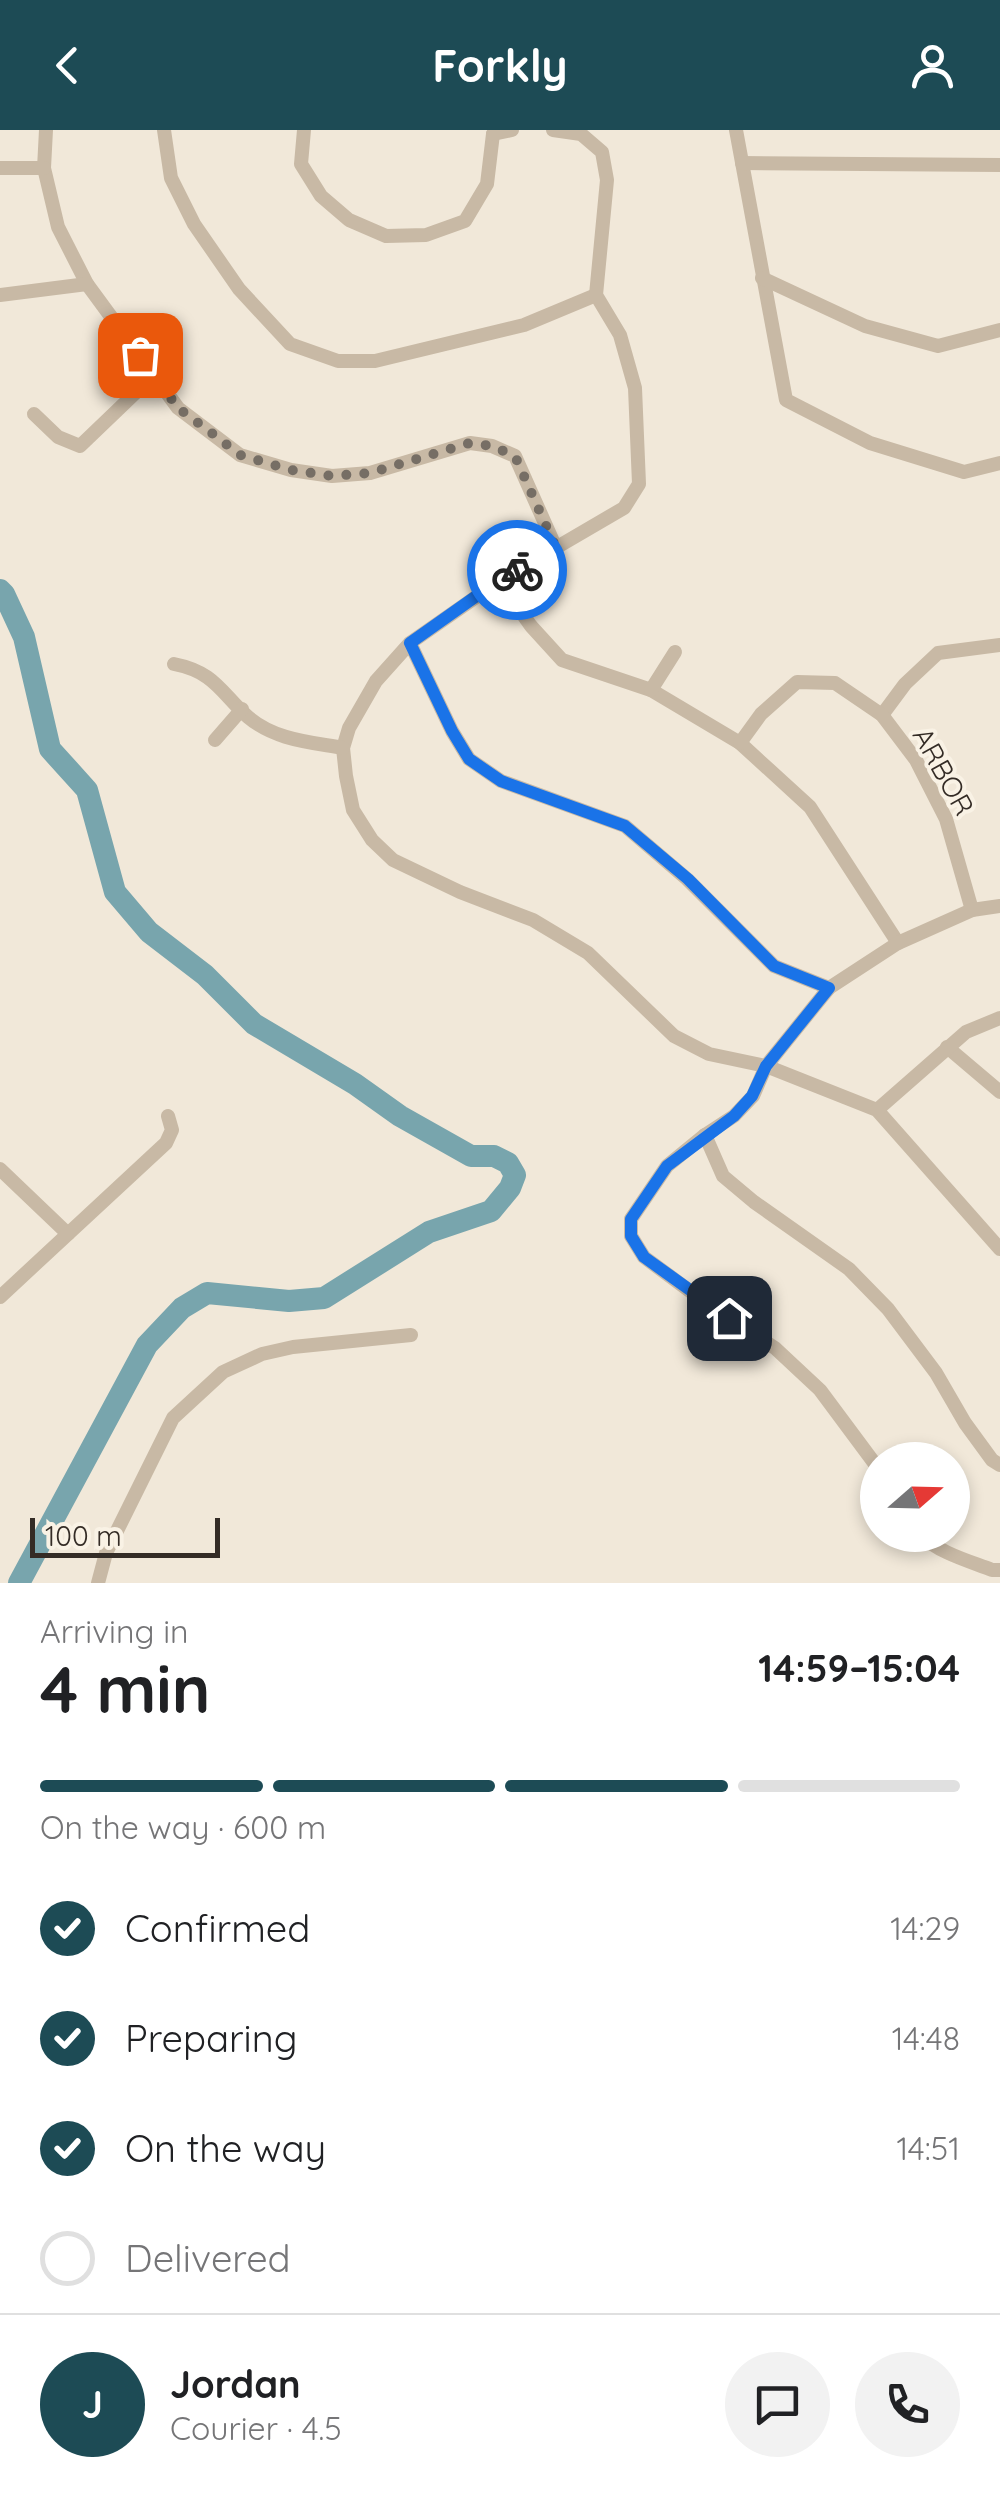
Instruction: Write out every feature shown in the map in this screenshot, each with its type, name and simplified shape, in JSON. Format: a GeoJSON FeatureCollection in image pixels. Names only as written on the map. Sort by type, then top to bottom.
{"type":"FeatureCollection","features":[{"type":"Feature","properties":{"kind":"street"},"geometry":{"type":"LineString","coordinates":[[46,130],[44,168],[58,227],[87,284],[178,408],[240,455],[291,470],[332,476],[370,473],[470,443],[492,446],[515,456],[556,548]]}},
{"type":"Feature","properties":{"kind":"street"},"geometry":{"type":"LineString","coordinates":[[164,130],[171,178],[194,224],[239,289],[290,344],[338,361],[375,361],[524,326],[596,295]]}},
{"type":"Feature","properties":{"kind":"street"},"geometry":{"type":"LineString","coordinates":[[304,130],[301,164],[321,196],[349,220],[386,236],[426,235],[466,221],[487,184],[492,132],[512,130]]}},
{"type":"Feature","properties":{"kind":"street"},"geometry":{"type":"LineString","coordinates":[[553,130],[581,134],[602,152],[607,180],[596,295],[620,335],[635,388],[639,484],[624,508],[499,580],[410,643],[376,682],[349,728],[343,748],[353,810],[372,840],[393,860],[532,920],[588,953],[674,1036],[709,1054],[766,1066],[877,1110],[1000,1249]]}},
{"type":"Feature","properties":{"kind":"street"},"geometry":{"type":"LineString","coordinates":[[736,130],[786,400],[870,442],[964,472],[1000,463]]}},
{"type":"Feature","properties":{"kind":"street"},"geometry":{"type":"LineString","coordinates":[[742,163],[1000,166]]}},
{"type":"Feature","properties":{"kind":"street"},"geometry":{"type":"LineString","coordinates":[[0,168],[44,168]]}},
{"type":"Feature","properties":{"kind":"street"},"geometry":{"type":"LineString","coordinates":[[762,278],[865,326],[938,346],[1000,330]]}},
{"type":"Feature","properties":{"kind":"street"},"geometry":{"type":"LineString","coordinates":[[0,295],[87,284]]}},
{"type":"Feature","properties":{"kind":"street"},"geometry":{"type":"LineString","coordinates":[[34,414],[58,438],[80,446],[154,375]]}},
{"type":"Feature","properties":{"kind":"street"},"geometry":{"type":"LineString","coordinates":[[499,580],[531,626],[562,660],[652,690],[740,743],[810,808],[898,942]]}},
{"type":"Feature","properties":{"kind":"street"},"geometry":{"type":"LineString","coordinates":[[410,643],[469,759],[501,781],[625,826],[688,879],[774,966],[829,988]]}},
{"type":"Feature","properties":{"kind":"street"},"geometry":{"type":"LineString","coordinates":[[882,715],[904,684],[938,653],[1000,645]]}},
{"type":"Feature","properties":{"kind":"street"},"geometry":{"type":"LineString","coordinates":[[652,690],[674,652]]}},
{"type":"Feature","properties":{"kind":"street"},"geometry":{"type":"LineString","coordinates":[[174,664],[189,666],[220,685],[250,718],[282,737],[343,748]]}},
{"type":"Feature","properties":{"kind":"street","name":"ARBOR"},"geometry":{"type":"LineString","coordinates":[[740,743],[761,714],[797,682],[834,684],[882,715],[916,760],[946,819],[972,910]]}},
{"type":"Feature","properties":{"kind":"street"},"geometry":{"type":"LineString","coordinates":[[215,740],[242,710]]}},
{"type":"Feature","properties":{"kind":"street"},"geometry":{"type":"LineString","coordinates":[[860,1444],[820,1390],[775,1348],[644,1257],[631,1236],[631,1219],[667,1166],[734,1116],[752,1096],[766,1066],[829,988],[898,942],[972,910],[1000,906]]}},
{"type":"Feature","properties":{"kind":"street"},"geometry":{"type":"LineString","coordinates":[[877,1110],[966,1032],[1000,1018]]}},
{"type":"Feature","properties":{"kind":"street"},"geometry":{"type":"LineString","coordinates":[[947,1047],[1000,1092]]}},
{"type":"Feature","properties":{"kind":"street"},"geometry":{"type":"LineString","coordinates":[[0,1297],[166,1143],[172,1130],[168,1116]]}},
{"type":"Feature","properties":{"kind":"street"},"geometry":{"type":"LineString","coordinates":[[705,1136],[723,1176],[849,1269],[888,1308],[936,1374],[965,1423],[992,1460],[1000,1464]]}},
{"type":"Feature","properties":{"kind":"street"},"geometry":{"type":"LineString","coordinates":[[0,1169],[68,1234]]}},
{"type":"Feature","properties":{"kind":"street"},"geometry":{"type":"LineString","coordinates":[[98,1583],[106,1553],[172,1418],[223,1372],[262,1354],[293,1347],[411,1335]]}},
{"type":"Feature","properties":{"kind":"street"},"geometry":{"type":"LineString","coordinates":[[946,1552],[1000,1570]]}},
{"type":"Feature","properties":{"kind":"waterway"},"geometry":{"type":"LineString","coordinates":[[0,590],[24,637],[50,749],[87,790],[115,892],[149,932],[205,975],[254,1024],[471,1156],[494,1156],[508,1163],[515,1175],[510,1188],[491,1211],[429,1232],[324,1298],[289,1301],[207,1293],[182,1308],[147,1345],[19,1583]]}},
{"type":"Feature","properties":{"kind":"way so far"},"geometry":{"type":"LineString","coordinates":[[140,355],[178,408],[240,455],[291,470],[332,476],[370,473],[470,443],[492,446],[515,456],[556,548],[517,570]]}},
{"type":"Feature","properties":{"kind":"route"},"geometry":{"type":"LineString","coordinates":[[517,570],[410,643],[469,759],[501,781],[625,826],[688,879],[774,966],[829,988],[766,1066],[752,1096],[734,1116],[667,1166],[631,1219],[631,1236],[644,1257],[729,1318]]}}]}
